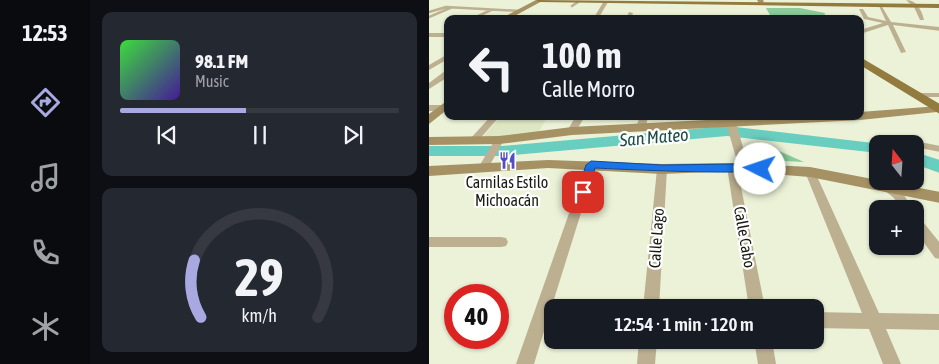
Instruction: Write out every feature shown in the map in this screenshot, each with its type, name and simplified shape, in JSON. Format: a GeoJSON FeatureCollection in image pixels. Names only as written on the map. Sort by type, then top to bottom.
{"type":"FeatureCollection","features":[{"type":"Feature","properties":{"kind":"main road"},"geometry":{"type":"LineString","coordinates":[[540,0],[575,4],[761,1],[786,4],[939,6]]}},
{"type":"Feature","properties":{"kind":"main road"},"geometry":{"type":"LineString","coordinates":[[786,4],[818,12]]}},
{"type":"Feature","properties":{"kind":"main road"},"geometry":{"type":"LineString","coordinates":[[864,62],[938,110]]}},
{"type":"Feature","properties":{"kind":"street"},"geometry":{"type":"LineString","coordinates":[[511,15],[540,0]]}},
{"type":"Feature","properties":{"kind":"street"},"geometry":{"type":"LineString","coordinates":[[908,0],[916,6],[922,19]]}},
{"type":"Feature","properties":{"kind":"street"},"geometry":{"type":"LineString","coordinates":[[598,15],[606,2]]}},
{"type":"Feature","properties":{"kind":"street"},"geometry":{"type":"LineString","coordinates":[[881,6],[903,52]]}},
{"type":"Feature","properties":{"kind":"street"},"geometry":{"type":"LineString","coordinates":[[861,10],[866,18],[939,29]]}},
{"type":"Feature","properties":{"kind":"street"},"geometry":{"type":"LineString","coordinates":[[864,31],[890,23]]}},
{"type":"Feature","properties":{"kind":"street"},"geometry":{"type":"LineString","coordinates":[[929,28],[934,34]]}},
{"type":"Feature","properties":{"kind":"street"},"geometry":{"type":"LineString","coordinates":[[429,35],[444,35]]}},
{"type":"Feature","properties":{"kind":"street"},"geometry":{"type":"LineString","coordinates":[[429,68],[444,59]]}},
{"type":"Feature","properties":{"kind":"street"},"geometry":{"type":"LineString","coordinates":[[429,87],[444,76]]}},
{"type":"Feature","properties":{"kind":"street"},"geometry":{"type":"LineString","coordinates":[[917,95],[939,95]]}},
{"type":"Feature","properties":{"kind":"street"},"geometry":{"type":"LineString","coordinates":[[429,108],[444,106]]}},
{"type":"Feature","properties":{"kind":"street"},"geometry":{"type":"LineString","coordinates":[[429,120],[444,107]]}},
{"type":"Feature","properties":{"kind":"street"},"geometry":{"type":"LineString","coordinates":[[864,116],[938,110]]}},
{"type":"Feature","properties":{"kind":"street"},"geometry":{"type":"LineString","coordinates":[[474,140],[492,120]]}},
{"type":"Feature","properties":{"kind":"street"},"geometry":{"type":"LineString","coordinates":[[572,131],[579,120]]}},
{"type":"Feature","properties":{"kind":"street"},"geometry":{"type":"LineString","coordinates":[[429,141],[474,140],[498,143],[643,121],[712,120],[733,128],[808,120]]}},
{"type":"Feature","properties":{"kind":"street","name":"Calle Cabo"},"geometry":{"type":"LineString","coordinates":[[733,128],[756,299]]}},
{"type":"Feature","properties":{"kind":"street"},"geometry":{"type":"LineString","coordinates":[[485,165],[498,143]]}},
{"type":"Feature","properties":{"kind":"street"},"geometry":{"type":"LineString","coordinates":[[924,146],[939,149]]}},
{"type":"Feature","properties":{"kind":"street"},"geometry":{"type":"LineString","coordinates":[[433,173],[485,165],[548,164],[662,169],[738,168],[809,172],[869,183]]}},
{"type":"Feature","properties":{"kind":"street"},"geometry":{"type":"LineString","coordinates":[[552,299],[591,165]]}},
{"type":"Feature","properties":{"kind":"street","name":"Calle Lago"},"geometry":{"type":"LineString","coordinates":[[652,299],[662,169]]}},
{"type":"Feature","properties":{"kind":"street"},"geometry":{"type":"LineString","coordinates":[[809,172],[892,364]]}},
{"type":"Feature","properties":{"kind":"street"},"geometry":{"type":"LineString","coordinates":[[890,190],[901,200]]}},
{"type":"Feature","properties":{"kind":"street"},"geometry":{"type":"LineString","coordinates":[[903,190],[939,198]]}},
{"type":"Feature","properties":{"kind":"street"},"geometry":{"type":"LineString","coordinates":[[924,233],[939,254]]}},
{"type":"Feature","properties":{"kind":"street"},"geometry":{"type":"LineString","coordinates":[[429,242],[501,242]]}},
{"type":"Feature","properties":{"kind":"street"},"geometry":{"type":"LineString","coordinates":[[824,320],[939,322]]}},
{"type":"Feature","properties":{"kind":"street"},"geometry":{"type":"LineString","coordinates":[[525,364],[544,324]]}},
{"type":"Feature","properties":{"kind":"street"},"geometry":{"type":"LineString","coordinates":[[646,364],[647,349]]}},
{"type":"Feature","properties":{"kind":"street"},"geometry":{"type":"LineString","coordinates":[[764,349],[767,364]]}},
{"type":"Feature","properties":{"kind":"lane"},"geometry":{"type":"LineString","coordinates":[[429,12],[440,7],[520,10]]}},
{"type":"Feature","properties":{"kind":"lane"},"geometry":{"type":"LineString","coordinates":[[429,17],[453,7]]}},
{"type":"Feature","properties":{"kind":"lane"},"geometry":{"type":"LineString","coordinates":[[480,15],[492,9]]}},
{"type":"Feature","properties":{"kind":"shaded area"},"geometry":{"type":"Polygon","coordinates":[[[498,120],[546,120],[538,133],[482,138],[498,120]]]}},
{"type":"Feature","properties":{"kind":"building"},"geometry":{"type":"Polygon","coordinates":[[[766,8],[800,8],[825,13],[824,15],[770,15],[766,8]]]}},
{"type":"Feature","properties":{"kind":"building"},"geometry":{"type":"Polygon","coordinates":[[[745,149],[779,151],[804,162],[748,159],[745,149]]]}},
{"type":"Feature","properties":{"kind":"waterway","name":"San Mateo"},"geometry":{"type":"LineString","coordinates":[[429,151],[502,151],[727,131],[869,147]]}},
{"type":"Feature","properties":{"kind":"waterway","name":"San Mateo"},"geometry":{"type":"LineString","coordinates":[[924,161],[940,167]]}},
{"type":"Feature","properties":{"kind":"place","name":"Carnilas Estilo Michoacán"},"geometry":{"type":"Point","coordinates":[507,160]}},
{"type":"Feature","properties":{"kind":"route"},"geometry":{"type":"LineString","coordinates":[[583,192],[591,165],[662,169],[733,167],[760,169]]}}]}
